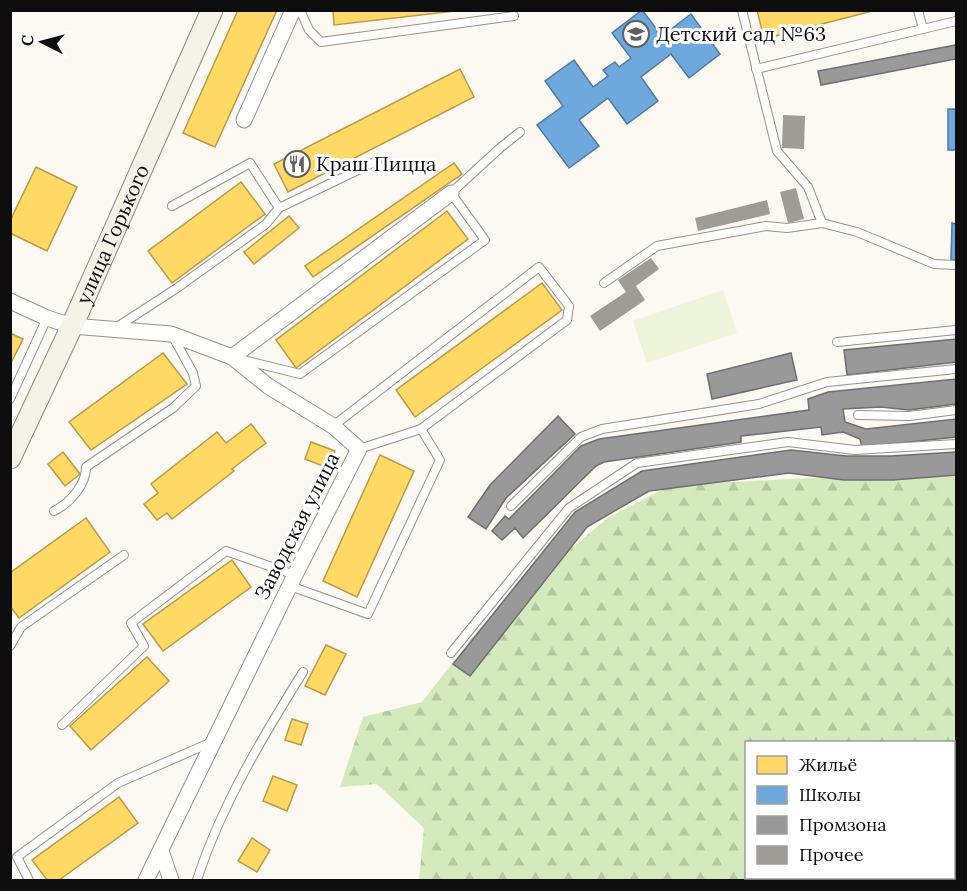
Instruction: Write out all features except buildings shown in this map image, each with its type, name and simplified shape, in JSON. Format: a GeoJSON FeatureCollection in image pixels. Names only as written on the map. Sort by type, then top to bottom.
{"type":"FeatureCollection","features":[{"type":"Feature","properties":{"kind":"main road","name":"улица Горького"},"geometry":{"type":"LineString","coordinates":[[10,458],[72,326],[212,10]]}},
{"type":"Feature","properties":{"kind":"street"},"geometry":{"type":"LineString","coordinates":[[244,120],[293,10]]}},
{"type":"Feature","properties":{"kind":"street"},"geometry":{"type":"LineString","coordinates":[[232,357],[450,193]]}},
{"type":"Feature","properties":{"kind":"street","name":"Заводская улица"},"geometry":{"type":"LineString","coordinates":[[10,301],[47,318],[72,326],[171,334],[232,357],[268,386],[333,426],[359,449],[146,880]]}},
{"type":"Feature","properties":{"kind":"street"},"geometry":{"type":"LineString","coordinates":[[161,851],[171,880]]}},
{"type":"Feature","properties":{"kind":"lane"},"geometry":{"type":"LineString","coordinates":[[300,10],[309,30],[321,42],[514,16]]}},
{"type":"Feature","properties":{"kind":"lane"},"geometry":{"type":"LineString","coordinates":[[742,10],[777,151],[808,188],[822,223]]}},
{"type":"Feature","properties":{"kind":"lane"},"geometry":{"type":"LineString","coordinates":[[918,10],[923,29]]}},
{"type":"Feature","properties":{"kind":"lane"},"geometry":{"type":"LineString","coordinates":[[756,69],[957,21]]}},
{"type":"Feature","properties":{"kind":"lane"},"geometry":{"type":"LineString","coordinates":[[232,357],[300,374],[485,240],[450,193],[520,132]]}},
{"type":"Feature","properties":{"kind":"lane"},"geometry":{"type":"LineString","coordinates":[[112,330],[177,288],[266,224],[279,208],[377,161]]}},
{"type":"Feature","properties":{"kind":"lane"},"geometry":{"type":"LineString","coordinates":[[172,206],[250,163],[279,208]]}},
{"type":"Feature","properties":{"kind":"lane"},"geometry":{"type":"LineString","coordinates":[[604,283],[657,246],[766,226],[787,228],[822,223],[857,232],[928,263],[957,265]]}},
{"type":"Feature","properties":{"kind":"lane"},"geometry":{"type":"LineString","coordinates":[[333,426],[538,267],[569,306],[567,320],[421,429],[359,449]]}},
{"type":"Feature","properties":{"kind":"lane"},"geometry":{"type":"LineString","coordinates":[[10,399],[47,318]]}},
{"type":"Feature","properties":{"kind":"lane"},"geometry":{"type":"LineString","coordinates":[[837,342],[957,330]]}},
{"type":"Feature","properties":{"kind":"lane"},"geometry":{"type":"LineString","coordinates":[[54,511],[66,505],[86,477],[86,467],[173,408],[196,386],[193,373],[171,334]]}},
{"type":"Feature","properties":{"kind":"lane"},"geometry":{"type":"LineString","coordinates":[[511,506],[581,437],[602,429],[759,404],[827,382],[957,369]]}},
{"type":"Feature","properties":{"kind":"lane"},"geometry":{"type":"LineString","coordinates":[[858,415],[909,416],[957,410]]}},
{"type":"Feature","properties":{"kind":"lane"},"geometry":{"type":"LineString","coordinates":[[62,726],[144,646],[131,623],[226,551],[368,614],[440,460],[421,429]]}},
{"type":"Feature","properties":{"kind":"lane"},"geometry":{"type":"LineString","coordinates":[[451,653],[568,508],[637,463],[788,442],[855,450],[957,444]]}},
{"type":"Feature","properties":{"kind":"lane"},"geometry":{"type":"LineString","coordinates":[[10,646],[21,627],[124,555]]}},
{"type":"Feature","properties":{"kind":"lane"},"geometry":{"type":"LineString","coordinates":[[197,880],[206,851],[252,756],[303,672]]}},
{"type":"Feature","properties":{"kind":"lane"},"geometry":{"type":"LineString","coordinates":[[29,880],[17,857],[118,783],[214,742]]}},
{"type":"Feature","properties":{"kind":"green space"},"geometry":{"type":"Polygon","coordinates":[[[723,290],[737,333],[647,363],[633,321],[723,290]]]}},
{"type":"Feature","properties":{"kind":"green space"},"geometry":{"type":"Polygon","coordinates":[[[956,468],[956,880],[419,880],[424,828],[377,784],[340,787],[363,717],[422,702],[479,629],[562,556],[609,517],[671,485],[872,475],[956,468]]]}},
{"type":"Feature","properties":{"kind":"place","name":"Детский сад №63"},"geometry":{"type":"Point","coordinates":[636,34]}},
{"type":"Feature","properties":{"kind":"place","name":"Краш Пицца"},"geometry":{"type":"Point","coordinates":[297,164]}}]}
